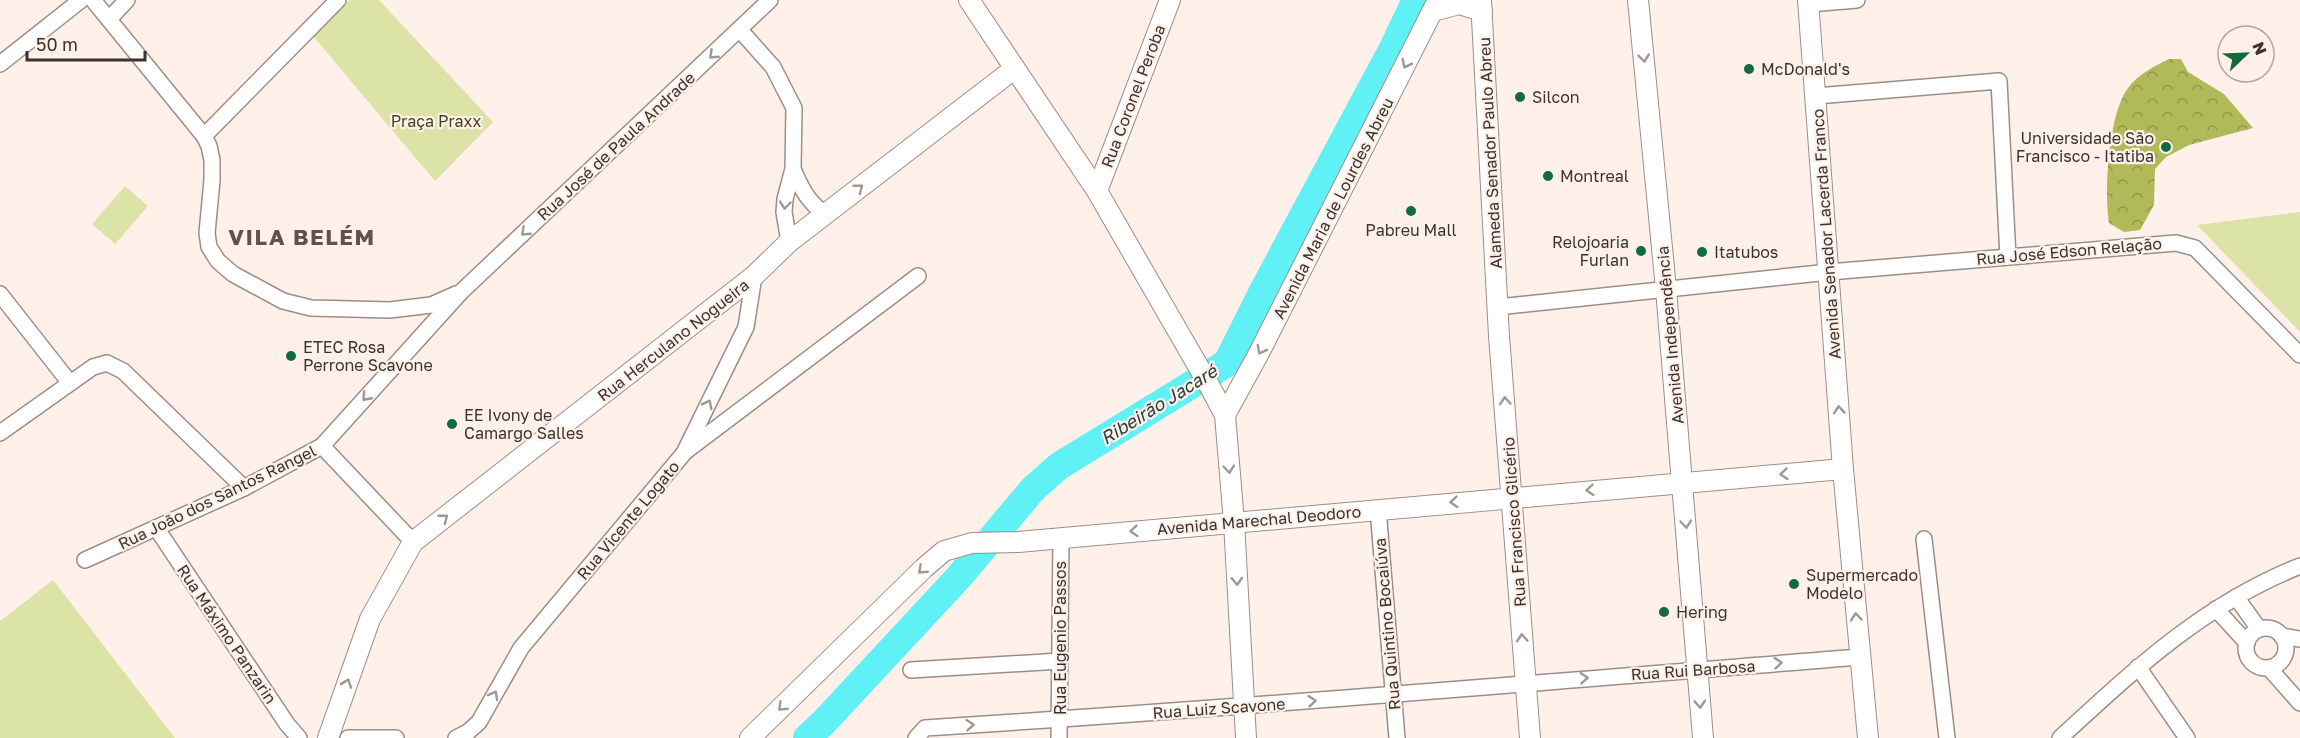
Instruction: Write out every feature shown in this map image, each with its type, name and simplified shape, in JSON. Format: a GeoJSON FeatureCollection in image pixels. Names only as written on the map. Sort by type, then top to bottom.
{"type":"FeatureCollection","features":[{"type":"Feature","properties":{"kind":"main road"},"geometry":{"type":"LineString","coordinates":[[969,0],[1097,191],[1225,415],[1234,522],[1246,738]]}},
{"type":"Feature","properties":{"kind":"main road","name":"Rua Coronel Peroba"},"geometry":{"type":"LineString","coordinates":[[1097,191],[1170,0]]}},
{"type":"Feature","properties":{"kind":"main road","name":"Avenida Independência"},"geometry":{"type":"LineString","coordinates":[[1638,0],[1666,289],[1703,738]]}},
{"type":"Feature","properties":{"kind":"main road","name":"Avenida Senador Lacerda Franco"},"geometry":{"type":"LineString","coordinates":[[1808,2],[1843,469],[1868,738]]}},
{"type":"Feature","properties":{"kind":"main road"},"geometry":{"type":"LineString","coordinates":[[1436,6],[1481,5]]}},
{"type":"Feature","properties":{"kind":"main road","name":"Alameda Senador Paulo Abreu"},"geometry":{"type":"LineString","coordinates":[[1481,5],[1498,307]]}},
{"type":"Feature","properties":{"kind":"main road","name":"Avenida Maria de Lourdes Abreu"},"geometry":{"type":"LineString","coordinates":[[1225,415],[1260,353],[1436,6]]}},
{"type":"Feature","properties":{"kind":"main road","name":"Rua Herculano Nogueira"},"geometry":{"type":"LineString","coordinates":[[328,738],[370,619],[413,542],[754,276],[789,242],[1014,69]]}},
{"type":"Feature","properties":{"kind":"main road","name":"Rua Francisco Glicério"},"geometry":{"type":"LineString","coordinates":[[1498,307],[1530,738]]}},
{"type":"Feature","properties":{"kind":"main road","name":"Avenida Marechal Deodoro"},"geometry":{"type":"LineString","coordinates":[[750,738],[924,568],[944,551],[972,543],[1018,542],[1843,469]]}},
{"type":"Feature","properties":{"kind":"street"},"geometry":{"type":"LineString","coordinates":[[0,64],[81,0]]}},
{"type":"Feature","properties":{"kind":"street"},"geometry":{"type":"LineString","coordinates":[[93,0],[204,136],[212,160],[213,180],[207,233],[209,247],[218,261],[233,274],[283,301],[311,308],[390,310],[430,305],[461,292]]}},
{"type":"Feature","properties":{"kind":"street"},"geometry":{"type":"LineString","coordinates":[[109,19],[127,0]]}},
{"type":"Feature","properties":{"kind":"street"},"geometry":{"type":"LineString","coordinates":[[204,136],[339,0]]}},
{"type":"Feature","properties":{"kind":"street","name":"Rua José de Paula Andrade"},"geometry":{"type":"LineString","coordinates":[[461,292],[770,0]]}},
{"type":"Feature","properties":{"kind":"street"},"geometry":{"type":"LineString","coordinates":[[1808,2],[1857,0]]}},
{"type":"Feature","properties":{"kind":"street"},"geometry":{"type":"LineString","coordinates":[[740,30],[773,67],[794,108],[793,170],[784,212],[789,242]]}},
{"type":"Feature","properties":{"kind":"street"},"geometry":{"type":"LineString","coordinates":[[1816,96],[1999,81],[2008,257]]}},
{"type":"Feature","properties":{"kind":"street"},"geometry":{"type":"LineString","coordinates":[[793,170],[805,195],[813,206],[825,214]]}},
{"type":"Feature","properties":{"kind":"street","name":"Rua José Edson Relação"},"geometry":{"type":"LineString","coordinates":[[1498,307],[1829,272],[2176,243],[2195,248],[2300,355]]}},
{"type":"Feature","properties":{"kind":"street","name":"Rua Vicente Logato"},"geometry":{"type":"LineString","coordinates":[[456,738],[468,732],[479,722],[520,648],[684,453],[746,327],[754,276]]}},
{"type":"Feature","properties":{"kind":"street"},"geometry":{"type":"LineString","coordinates":[[684,453],[918,276]]}},
{"type":"Feature","properties":{"kind":"street","name":"Rua João dos Santos Rangel"},"geometry":{"type":"LineString","coordinates":[[86,560],[244,488],[322,446],[461,292]]}},
{"type":"Feature","properties":{"kind":"street"},"geometry":{"type":"LineString","coordinates":[[0,294],[70,383]]}},
{"type":"Feature","properties":{"kind":"street"},"geometry":{"type":"LineString","coordinates":[[0,433],[93,367],[107,363],[123,371],[244,488]]}},
{"type":"Feature","properties":{"kind":"street"},"geometry":{"type":"LineString","coordinates":[[322,446],[413,542]]}},
{"type":"Feature","properties":{"kind":"street","name":"Rua Quintino Bocaiúva"},"geometry":{"type":"LineString","coordinates":[[1378,509],[1397,738]]}},
{"type":"Feature","properties":{"kind":"street","name":"Rua Máximo Panzarin"},"geometry":{"type":"LineString","coordinates":[[157,529],[287,724],[299,738]]}},
{"type":"Feature","properties":{"kind":"street","name":"Rua Eugenio Passos"},"geometry":{"type":"LineString","coordinates":[[1059,738],[1061,538]]}},
{"type":"Feature","properties":{"kind":"street"},"geometry":{"type":"LineString","coordinates":[[1924,538],[1947,738]]}},
{"type":"Feature","properties":{"kind":"street"},"geometry":{"type":"LineString","coordinates":[[2060,738],[2138,667],[2198,619],[2270,578],[2300,566]]}},
{"type":"Feature","properties":{"kind":"street"},"geometry":{"type":"LineString","coordinates":[[2236,597],[2259,629]]}},
{"type":"Feature","properties":{"kind":"street"},"geometry":{"type":"LineString","coordinates":[[2216,609],[2247,643]]}},
{"type":"Feature","properties":{"kind":"street"},"geometry":{"type":"LineString","coordinates":[[2300,639],[2282,636],[2272,629],[2259,629],[2247,643],[2248,656],[2252,661],[2257,665],[2270,668],[2300,703]]}},
{"type":"Feature","properties":{"kind":"street"},"geometry":{"type":"LineString","coordinates":[[2270,668],[2284,656],[2286,649],[2282,636]]}},
{"type":"Feature","properties":{"kind":"street","name":"Rua Rui Barbosa"},"geometry":{"type":"LineString","coordinates":[[1526,682],[1860,657]]}},
{"type":"Feature","properties":{"kind":"street"},"geometry":{"type":"LineString","coordinates":[[911,670],[1060,661]]}},
{"type":"Feature","properties":{"kind":"street"},"geometry":{"type":"LineString","coordinates":[[2138,667],[2187,738]]}},
{"type":"Feature","properties":{"kind":"street","name":"Rua Luiz Scavone"},"geometry":{"type":"LineString","coordinates":[[916,738],[925,728],[1245,707],[1526,682]]}},
{"type":"Feature","properties":{"kind":"street"},"geometry":{"type":"LineString","coordinates":[[348,738],[396,738]]}},
{"type":"Feature","properties":{"kind":"green space","name":"Praça Praxx"},"geometry":{"type":"Polygon","coordinates":[[[349,0],[379,0],[493,122],[435,181],[313,36],[349,0]]]}},
{"type":"Feature","properties":{"kind":"green space"},"geometry":{"type":"Polygon","coordinates":[[[2169,59],[2181,59],[2188,72],[2224,94],[2253,128],[2189,145],[2166,157],[2155,169],[2154,205],[2140,230],[2124,232],[2109,223],[2108,209],[2109,153],[2116,116],[2121,100],[2132,83],[2147,71],[2169,59]]]}},
{"type":"Feature","properties":{"kind":"green space"},"geometry":{"type":"Polygon","coordinates":[[[125,186],[148,206],[115,244],[92,224],[125,186]]]}},
{"type":"Feature","properties":{"kind":"green space"},"geometry":{"type":"Polygon","coordinates":[[[2300,212],[2300,332],[2197,225],[2300,212]]]}},
{"type":"Feature","properties":{"kind":"green space"},"geometry":{"type":"Polygon","coordinates":[[[53,580],[175,738],[0,738],[0,621],[53,580]]]}},
{"type":"Feature","properties":{"kind":"waterway","name":"Ribeirão Jacaré"},"geometry":{"type":"LineString","coordinates":[[807,738],[958,578],[1033,489],[1059,466],[1227,363],[1265,287],[1392,50],[1416,0]]}},
{"type":"Feature","properties":{"kind":"place","name":"McDonald's"},"geometry":{"type":"Point","coordinates":[1749,69]}},
{"type":"Feature","properties":{"kind":"place","name":"Silcon"},"geometry":{"type":"Point","coordinates":[1520,97]}},
{"type":"Feature","properties":{"kind":"place","name":"Universidade São Francisco - Itatiba"},"geometry":{"type":"Point","coordinates":[2166,147]}},
{"type":"Feature","properties":{"kind":"place","name":"Montreal"},"geometry":{"type":"Point","coordinates":[1548,176]}},
{"type":"Feature","properties":{"kind":"place","name":"Pabreu Mall"},"geometry":{"type":"Point","coordinates":[1411,211]}},
{"type":"Feature","properties":{"kind":"place","name":"Relojoaria Furlan"},"geometry":{"type":"Point","coordinates":[1641,251]}},
{"type":"Feature","properties":{"kind":"place","name":"Itatubos"},"geometry":{"type":"Point","coordinates":[1702,252]}},
{"type":"Feature","properties":{"kind":"place","name":"ETEC Rosa Perrone Scavone"},"geometry":{"type":"Point","coordinates":[291,356]}},
{"type":"Feature","properties":{"kind":"place","name":"EE Ivony de Camargo Salles"},"geometry":{"type":"Point","coordinates":[452,424]}},
{"type":"Feature","properties":{"kind":"place","name":"Supermercado Modelo"},"geometry":{"type":"Point","coordinates":[1794,584]}},
{"type":"Feature","properties":{"kind":"place","name":"Hering"},"geometry":{"type":"Point","coordinates":[1664,612]}},
{"type":"Feature","properties":{"kind":"district","name":"VILA BELÉM"},"geometry":{"type":"Point","coordinates":[302,237]}}]}
